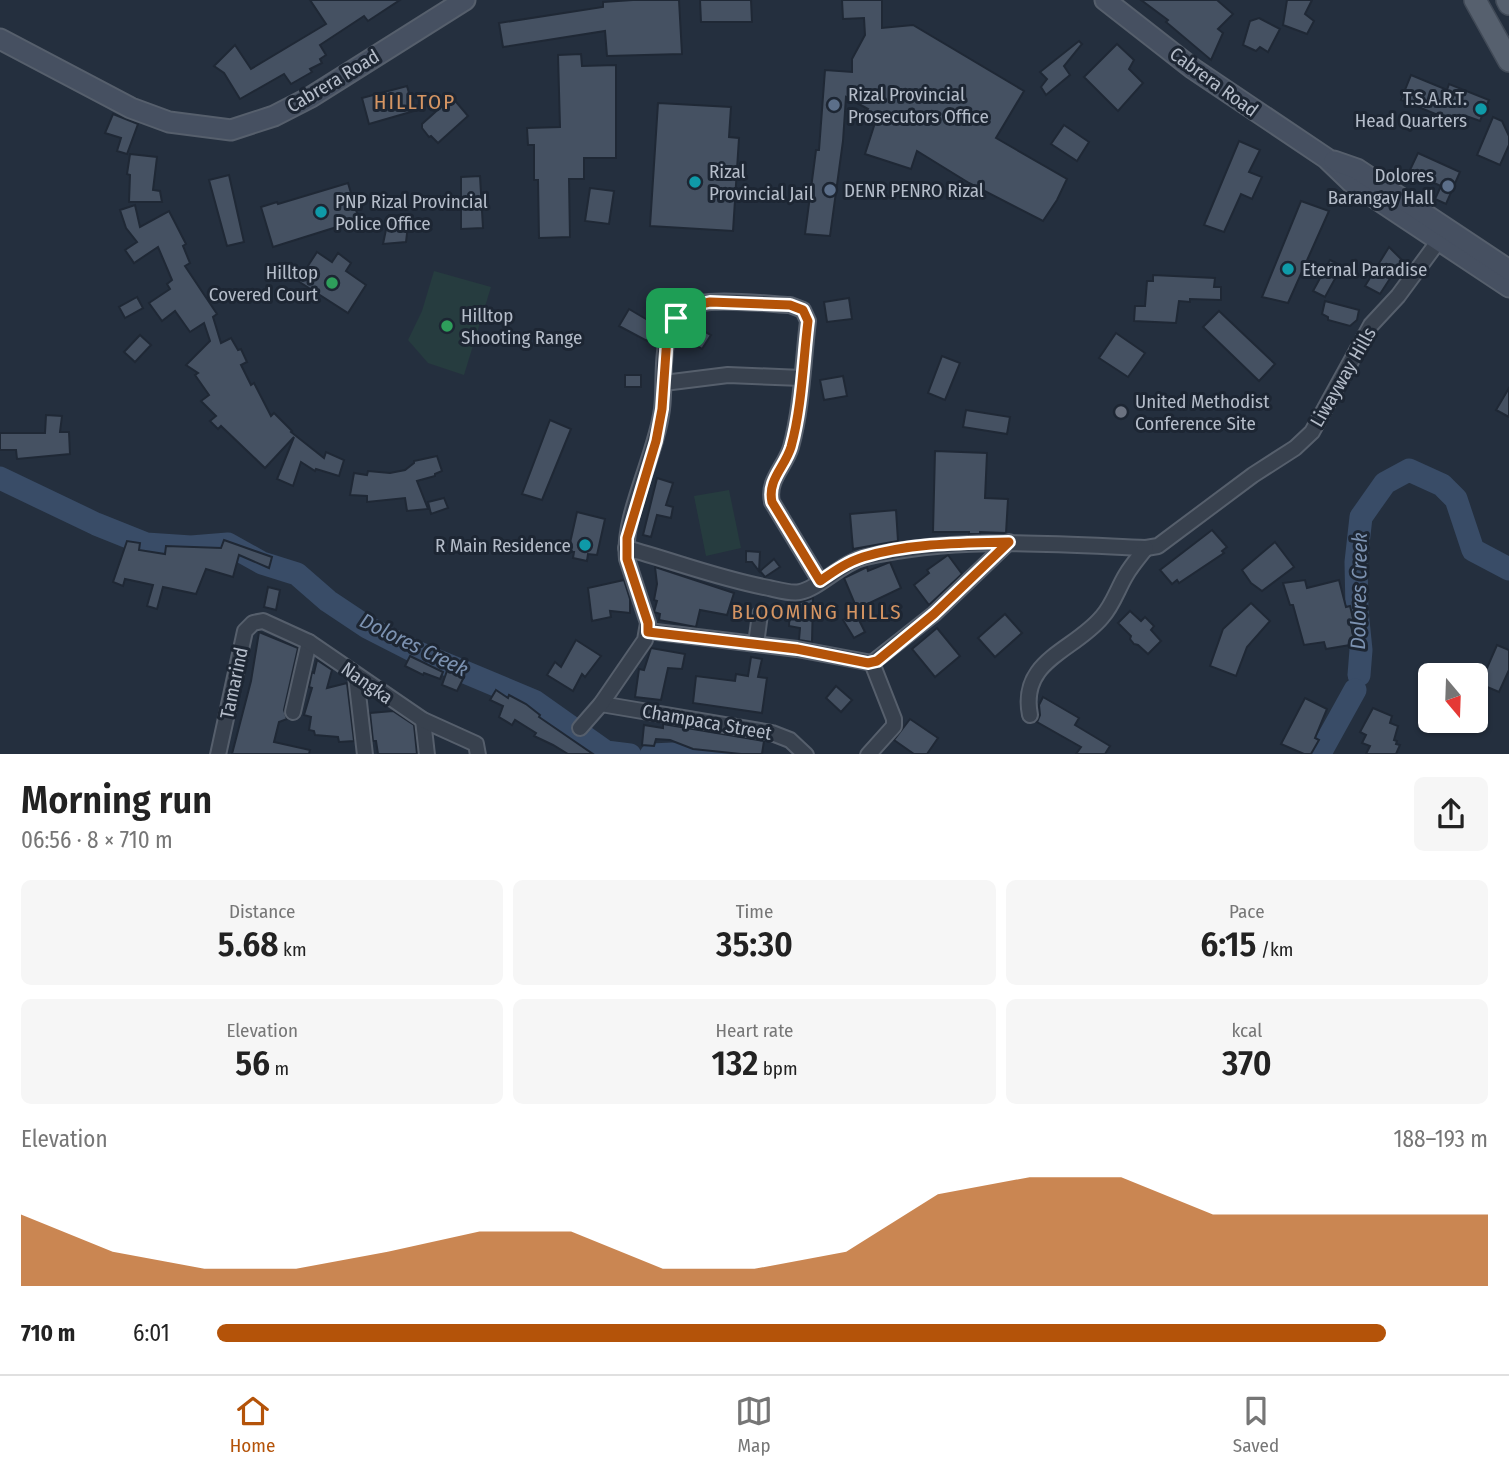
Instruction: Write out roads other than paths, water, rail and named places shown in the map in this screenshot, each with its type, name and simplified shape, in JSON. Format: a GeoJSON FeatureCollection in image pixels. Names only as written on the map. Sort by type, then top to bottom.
{"type":"FeatureCollection","features":[{"type":"Feature","properties":{"kind":"main road","name":"Cabrera Road"},"geometry":{"type":"LineString","coordinates":[[0,39],[131,107],[169,122],[231,130],[274,117],[311,97],[465,0]]}},
{"type":"Feature","properties":{"kind":"main road","name":"Cabrera Road"},"geometry":{"type":"LineString","coordinates":[[1105,0],[1192,68],[1326,158],[1350,182],[1509,270]]}},
{"type":"Feature","properties":{"kind":"main road"},"geometry":{"type":"LineString","coordinates":[[1475,0],[1509,61]]}},
{"type":"Feature","properties":{"kind":"main road","name":"Cabrera Road"},"geometry":{"type":"LineString","coordinates":[[1444,234],[1509,287]]}},
{"type":"Feature","properties":{"kind":"street","name":"Liwayway Hills"},"geometry":{"type":"LineString","coordinates":[[626,548],[704,574],[800,592],[862,557],[942,544],[1009,542],[1146,548],[1158,546],[1253,475],[1304,441],[1312,432],[1371,325],[1398,296],[1444,234]]}},
{"type":"Feature","properties":{"kind":"street"},"geometry":{"type":"LineString","coordinates":[[580,728],[601,704],[648,632],[648,623],[627,559],[626,548],[638,497],[656,441],[662,409],[667,337],[676,318],[686,307],[710,302],[790,305],[803,310],[808,321],[797,426],[788,457],[771,482],[769,492],[772,502],[820,581]]}},
{"type":"Feature","properties":{"kind":"street"},"geometry":{"type":"LineString","coordinates":[[664,383],[728,375],[802,378]]}},
{"type":"Feature","properties":{"kind":"street"},"geometry":{"type":"LineString","coordinates":[[648,632],[756,644],[872,663],[934,614],[1009,542]]}},
{"type":"Feature","properties":{"kind":"street","name":"Liwayway Hills"},"geometry":{"type":"LineString","coordinates":[[1030,715],[1028,697],[1033,679],[1041,666],[1086,635],[1105,615],[1127,574],[1146,548]]}},
{"type":"Feature","properties":{"kind":"street"},"geometry":{"type":"LineString","coordinates":[[756,644],[760,614]]}},
{"type":"Feature","properties":{"kind":"street","name":"Nangka"},"geometry":{"type":"LineString","coordinates":[[263,621],[309,642],[422,720],[475,748]]}},
{"type":"Feature","properties":{"kind":"street","name":"Tamarind"},"geometry":{"type":"LineString","coordinates":[[218,754],[245,631],[253,623],[263,621]]}},
{"type":"Feature","properties":{"kind":"street"},"geometry":{"type":"LineString","coordinates":[[293,712],[309,642]]}},
{"type":"Feature","properties":{"kind":"street"},"geometry":{"type":"LineString","coordinates":[[868,754],[894,726],[894,719],[872,663]]}},
{"type":"Feature","properties":{"kind":"street"},"geometry":{"type":"LineString","coordinates":[[356,676],[365,754]]}},
{"type":"Feature","properties":{"kind":"street","name":"Champaca Street"},"geometry":{"type":"LineString","coordinates":[[601,704],[772,733],[790,740],[806,754]]}},
{"type":"Feature","properties":{"kind":"street"},"geometry":{"type":"LineString","coordinates":[[422,720],[427,754]]}},
{"type":"Feature","properties":{"kind":"waterway","name":"Dolores Creek"},"geometry":{"type":"LineString","coordinates":[[1359,675],[1361,650],[1356,562],[1361,517],[1385,483],[1409,470],[1442,485],[1456,499],[1473,550],[1509,569]]}},
{"type":"Feature","properties":{"kind":"waterway","name":"Dolores Creek"},"geometry":{"type":"LineString","coordinates":[[0,478],[96,524],[146,544],[191,547],[228,544],[262,563],[297,574],[328,601],[367,627],[412,650],[534,701],[606,752],[622,754]]}},
{"type":"Feature","properties":{"kind":"waterway","name":"Dolores Creek"},"geometry":{"type":"LineString","coordinates":[[1320,754],[1355,690]]}},
{"type":"Feature","properties":{"kind":"waterway","name":"Dolores Creek"},"geometry":{"type":"LineString","coordinates":[[673,754],[720,754]]}},
{"type":"Feature","properties":{"kind":"place","name":"Rizal Provincial Prosecutors Office"},"geometry":{"type":"Point","coordinates":[834,105]}},
{"type":"Feature","properties":{"kind":"place","name":"T.S.A.R.T. Head Quarters"},"geometry":{"type":"Point","coordinates":[1481,109]}},
{"type":"Feature","properties":{"kind":"place","name":"Rizal Provincial Jail"},"geometry":{"type":"Point","coordinates":[695,182]}},
{"type":"Feature","properties":{"kind":"place","name":"Dolores Barangay Hall"},"geometry":{"type":"Point","coordinates":[1448,186]}},
{"type":"Feature","properties":{"kind":"place","name":"DENR PENRO Rizal"},"geometry":{"type":"Point","coordinates":[830,190]}},
{"type":"Feature","properties":{"kind":"place","name":"PNP Rizal Provincial Police Office"},"geometry":{"type":"Point","coordinates":[321,212]}},
{"type":"Feature","properties":{"kind":"place","name":"Eternal Paradise"},"geometry":{"type":"Point","coordinates":[1288,269]}},
{"type":"Feature","properties":{"kind":"place","name":"Hilltop Covered Court"},"geometry":{"type":"Point","coordinates":[332,283]}},
{"type":"Feature","properties":{"kind":"place","name":"Hilltop Shooting Range"},"geometry":{"type":"Point","coordinates":[447,326]}},
{"type":"Feature","properties":{"kind":"place","name":"United Methodist Conference Site"},"geometry":{"type":"Point","coordinates":[1121,412]}},
{"type":"Feature","properties":{"kind":"place","name":"R Main Residence"},"geometry":{"type":"Point","coordinates":[585,545]}},
{"type":"Feature","properties":{"kind":"district","name":"HILLTOP"},"geometry":{"type":"Point","coordinates":[415,102]}},
{"type":"Feature","properties":{"kind":"district","name":"BLOOMING HILLS"},"geometry":{"type":"Point","coordinates":[817,612]}}]}
